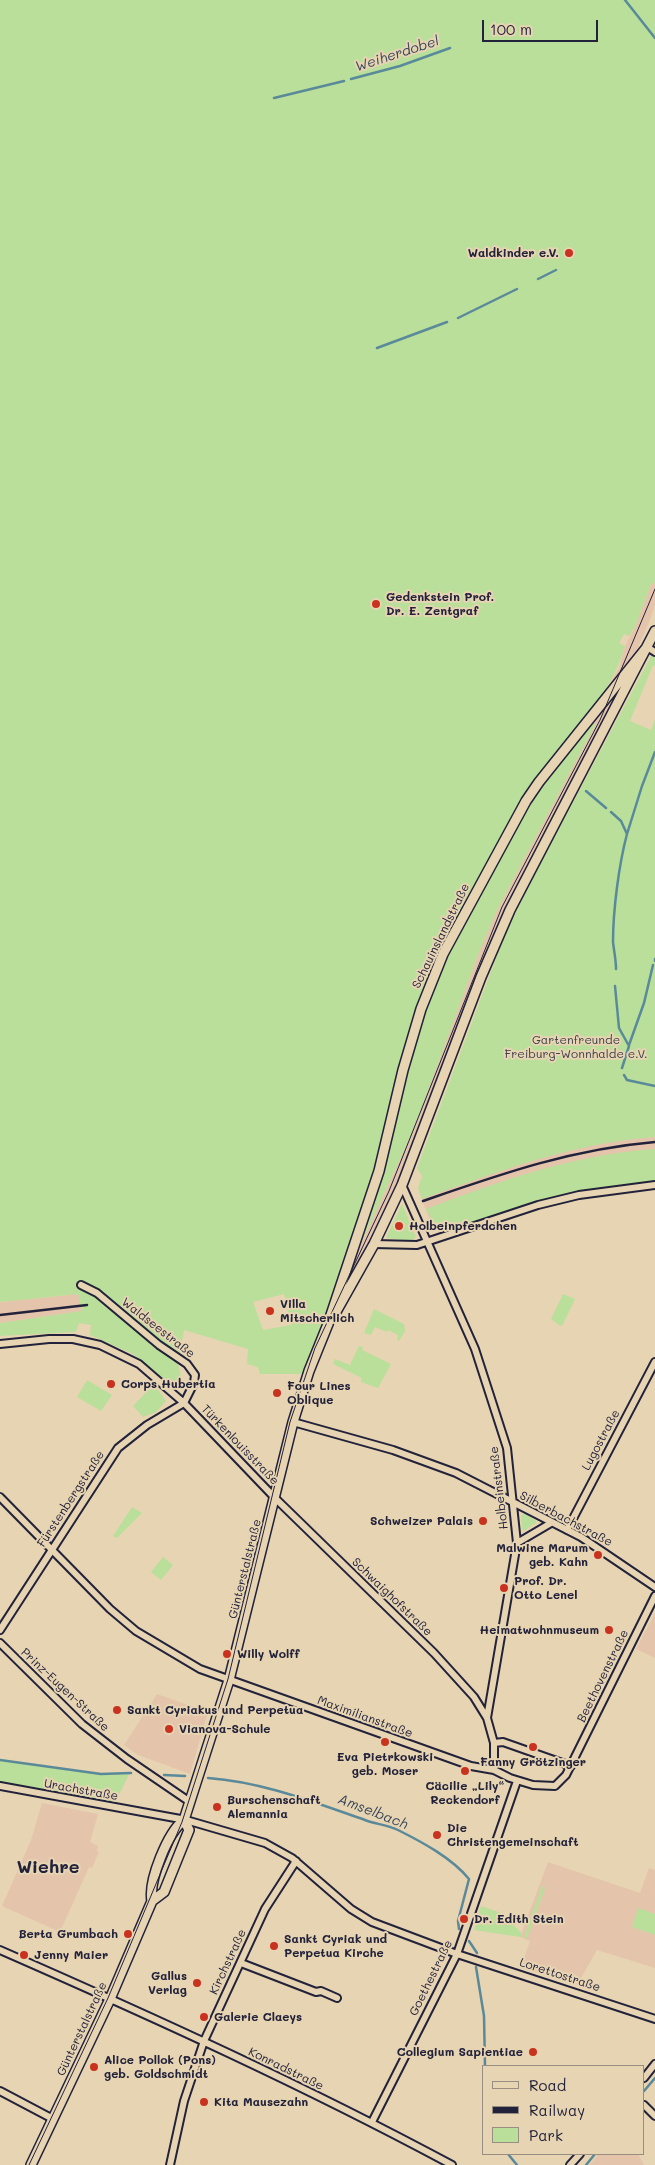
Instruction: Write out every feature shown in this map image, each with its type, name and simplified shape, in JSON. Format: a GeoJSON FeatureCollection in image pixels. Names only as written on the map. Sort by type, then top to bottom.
{"type":"FeatureCollection","features":[{"type":"Feature","properties":{"kind":"main road","name":"Schauinslandstraße"},"geometry":{"type":"LineString","coordinates":[[402,1185],[502,926],[603,734],[651,650],[655,631]]}},
{"type":"Feature","properties":{"kind":"main road","name":"Schauinslandstraße"},"geometry":{"type":"LineString","coordinates":[[343,1278],[379,1172],[412,1034],[431,981],[526,801],[539,782],[651,650]]}},
{"type":"Feature","properties":{"kind":"main road"},"geometry":{"type":"LineString","coordinates":[[592,718],[602,721],[603,734]]}},
{"type":"Feature","properties":{"kind":"main road","name":"Günterstalstraße"},"geometry":{"type":"LineString","coordinates":[[328,1324],[374,1244],[402,1185]]}},
{"type":"Feature","properties":{"kind":"main road","name":"Günterstalstraße"},"geometry":{"type":"LineString","coordinates":[[152,1901],[150,1886],[174,1829],[184,1820],[229,1680],[275,1498],[292,1422],[343,1278]]}},
{"type":"Feature","properties":{"kind":"main road","name":"Günterstalstraße"},"geometry":{"type":"LineString","coordinates":[[31,2165],[152,1901],[164,1892],[189,1830],[184,1820]]}},
{"type":"Feature","properties":{"kind":"street","name":"Holbeinstraße"},"geometry":{"type":"LineString","coordinates":[[402,1185],[484,1374],[507,1448],[517,1543],[487,1718],[494,1743],[494,1770]]}},
{"type":"Feature","properties":{"kind":"street"},"geometry":{"type":"LineString","coordinates":[[374,1244],[417,1245],[538,1205],[579,1195],[655,1185]]}},
{"type":"Feature","properties":{"kind":"street","name":"Waldseestraße"},"geometry":{"type":"LineString","coordinates":[[81,1285],[98,1293],[159,1345],[192,1369],[195,1375],[194,1383],[184,1403]]}},
{"type":"Feature","properties":{"kind":"street","name":"Türkenlouisstraße"},"geometry":{"type":"LineString","coordinates":[[0,1344],[61,1339],[100,1345],[139,1364],[184,1403],[275,1498]]}},
{"type":"Feature","properties":{"kind":"street","name":"Lugostraße"},"geometry":{"type":"LineString","coordinates":[[567,1530],[655,1362]]}},
{"type":"Feature","properties":{"kind":"street","name":"Fürstenbergstraße"},"geometry":{"type":"LineString","coordinates":[[0,1630],[118,1448],[146,1425],[184,1403]]}},
{"type":"Feature","properties":{"kind":"street","name":"Silberbachstraße"},"geometry":{"type":"LineString","coordinates":[[292,1422],[393,1450],[456,1474],[598,1546],[655,1587]]}},
{"type":"Feature","properties":{"kind":"street","name":"Maximilianstraße"},"geometry":{"type":"LineString","coordinates":[[0,1497],[110,1609],[136,1631],[200,1668],[471,1766],[494,1770],[517,1781]]}},
{"type":"Feature","properties":{"kind":"street","name":"Schwaighofstraße"},"geometry":{"type":"LineString","coordinates":[[275,1498],[434,1653],[474,1697],[487,1718]]}},
{"type":"Feature","properties":{"kind":"street"},"geometry":{"type":"LineString","coordinates":[[517,1543],[551,1523]]}},
{"type":"Feature","properties":{"kind":"street","name":"Beethovenstraße"},"geometry":{"type":"LineString","coordinates":[[517,1781],[533,1785],[555,1786],[561,1781],[571,1766],[655,1596]]}},
{"type":"Feature","properties":{"kind":"street","name":"Prinz-Eugen-Straße"},"geometry":{"type":"LineString","coordinates":[[0,1643],[100,1738],[190,1802]]}},
{"type":"Feature","properties":{"kind":"street"},"geometry":{"type":"LineString","coordinates":[[494,1743],[512,1745],[571,1766]]}},
{"type":"Feature","properties":{"kind":"street","name":"Goethestraße"},"geometry":{"type":"LineString","coordinates":[[372,2122],[457,1954],[517,1781]]}},
{"type":"Feature","properties":{"kind":"street","name":"Urachstraße"},"geometry":{"type":"LineString","coordinates":[[0,1786],[184,1820],[266,1843],[296,1861]]}},
{"type":"Feature","properties":{"kind":"street","name":"Lorettostraße"},"geometry":{"type":"LineString","coordinates":[[296,1861],[366,1919],[457,1954],[655,2018]]}},
{"type":"Feature","properties":{"kind":"street","name":"Kirchstraße"},"geometry":{"type":"LineString","coordinates":[[170,2165],[184,2101],[204,2042],[265,1908],[296,1861]]}},
{"type":"Feature","properties":{"kind":"street","name":"Konradstraße"},"geometry":{"type":"LineString","coordinates":[[0,1950],[204,2042],[372,2122],[452,2165]]}},
{"type":"Feature","properties":{"kind":"street"},"geometry":{"type":"LineString","coordinates":[[241,1963],[316,1992],[322,1991],[337,1998]]}},
{"type":"Feature","properties":{"kind":"street"},"geometry":{"type":"LineString","coordinates":[[645,2077],[655,2064]]}},
{"type":"Feature","properties":{"kind":"street"},"geometry":{"type":"LineString","coordinates":[[0,2091],[53,2119]]}},
{"type":"Feature","properties":{"kind":"street"},"geometry":{"type":"LineString","coordinates":[[645,2106],[655,2116]]}},
{"type":"Feature","properties":{"kind":"street"},"geometry":{"type":"LineString","coordinates":[[570,2165],[579,2155]]}},
{"type":"Feature","properties":{"kind":"shaded area"},"geometry":{"type":"Polygon","coordinates":[[[655,583],[655,606],[647,627],[607,718],[536,851],[392,1201],[342,1301],[345,1278],[413,1131],[479,952],[498,908],[595,725],[588,714],[602,696],[619,668],[625,646],[635,627],[651,584],[655,583]]]}},
{"type":"Feature","properties":{"kind":"shaded area"},"geometry":{"type":"Polygon","coordinates":[[[655,1119],[655,1168],[507,1193],[429,1218],[418,1188],[655,1119]]]}},
{"type":"Feature","properties":{"kind":"shaded area"},"geometry":{"type":"Polygon","coordinates":[[[79,1294],[82,1311],[0,1323],[0,1302],[79,1294]]]}},
{"type":"Feature","properties":{"kind":"shaded area"},"geometry":{"type":"Polygon","coordinates":[[[655,1613],[655,1658],[636,1649],[655,1613]]]}},
{"type":"Feature","properties":{"kind":"shaded area","name":"Vianova-Schule"},"geometry":{"type":"Polygon","coordinates":[[[157,1694],[208,1712],[190,1774],[138,1755],[124,1745],[157,1694]]]}},
{"type":"Feature","properties":{"kind":"shaded area"},"geometry":{"type":"Polygon","coordinates":[[[42,1803],[98,1814],[90,1842],[98,1846],[97,1851],[99,1852],[92,1868],[89,1867],[60,1932],[2,1906],[31,1840],[42,1803]]]}},
{"type":"Feature","properties":{"kind":"shaded area"},"geometry":{"type":"Polygon","coordinates":[[[548,1862],[640,1893],[649,1868],[655,1870],[655,1968],[597,1950],[577,1985],[521,1967],[530,1941],[520,1937],[548,1862]]]}},
{"type":"Feature","properties":{"kind":"shaded area"},"geometry":{"type":"Polygon","coordinates":[[[598,2155],[639,2155],[644,2165],[589,2165],[598,2155]]]}},
{"type":"Feature","properties":{"kind":"green space"},"geometry":{"type":"Polygon","coordinates":[[[0,0],[655,0],[655,583],[651,584],[635,627],[629,636],[624,634],[619,643],[625,646],[614,674],[588,714],[595,725],[498,908],[479,952],[413,1131],[345,1278],[341,1278],[304,1374],[260,1374],[258,1367],[247,1364],[248,1349],[184,1330],[178,1363],[181,1377],[171,1384],[133,1354],[90,1335],[91,1325],[79,1323],[76,1332],[0,1336],[0,1323],[82,1311],[78,1294],[0,1302],[0,0]],[[284,1294],[253,1302],[263,1330],[291,1325],[284,1294]]]}},
{"type":"Feature","properties":{"kind":"green space","name":"Gartenfreunde Freiburg-Wonnhalde e.V."},"geometry":{"type":"Polygon","coordinates":[[[655,649],[655,666],[653,665],[630,721],[651,730],[655,719],[655,1137],[595,1145],[566,1152],[479,1178],[422,1199],[418,1188],[422,1176],[417,1168],[504,937],[534,875],[655,649]]]}},
{"type":"Feature","properties":{"kind":"green space"},"geometry":{"type":"Polygon","coordinates":[[[655,1149],[655,1181],[577,1193],[447,1232],[438,1231],[426,1209],[538,1170],[595,1157],[655,1149]]]}},
{"type":"Feature","properties":{"kind":"green space"},"geometry":{"type":"Polygon","coordinates":[[[402,1204],[416,1237],[411,1241],[386,1238],[402,1204]]]}},
{"type":"Feature","properties":{"kind":"green space"},"geometry":{"type":"Polygon","coordinates":[[[563,1294],[575,1299],[563,1324],[560,1326],[551,1319],[563,1294]]]}},
{"type":"Feature","properties":{"kind":"green space"},"geometry":{"type":"Polygon","coordinates":[[[374,1309],[404,1324],[405,1331],[399,1341],[397,1340],[398,1335],[375,1327],[371,1335],[364,1333],[374,1309]]]}},
{"type":"Feature","properties":{"kind":"green space"},"geometry":{"type":"Polygon","coordinates":[[[359,1346],[363,1347],[362,1350],[391,1364],[378,1388],[361,1382],[362,1378],[333,1364],[335,1359],[350,1365],[359,1346]]]}},
{"type":"Feature","properties":{"kind":"green space"},"geometry":{"type":"Polygon","coordinates":[[[87,1380],[112,1395],[101,1411],[77,1397],[87,1380]]]}},
{"type":"Feature","properties":{"kind":"green space"},"geometry":{"type":"Polygon","coordinates":[[[154,1384],[166,1401],[156,1412],[143,1417],[133,1406],[154,1384]]]}},
{"type":"Feature","properties":{"kind":"green space"},"geometry":{"type":"Polygon","coordinates":[[[132,1507],[142,1513],[117,1538],[113,1536],[132,1507]]]}},
{"type":"Feature","properties":{"kind":"green space"},"geometry":{"type":"Polygon","coordinates":[[[525,1513],[537,1522],[524,1531],[522,1529],[521,1516],[525,1513]]]}},
{"type":"Feature","properties":{"kind":"green space"},"geometry":{"type":"Polygon","coordinates":[[[163,1557],[173,1565],[161,1580],[151,1572],[163,1557]]]}},
{"type":"Feature","properties":{"kind":"green space"},"geometry":{"type":"Polygon","coordinates":[[[0,1759],[102,1774],[129,1774],[115,1803],[0,1781],[0,1759]]]}},
{"type":"Feature","properties":{"kind":"green space"},"geometry":{"type":"Polygon","coordinates":[[[542,1886],[545,1888],[527,1938],[524,1937],[542,1886]]]}},
{"type":"Feature","properties":{"kind":"green space"},"geometry":{"type":"Polygon","coordinates":[[[481,1906],[504,1914],[522,1934],[520,1937],[474,1930],[481,1906]]]}},
{"type":"Feature","properties":{"kind":"green space"},"geometry":{"type":"Polygon","coordinates":[[[638,1908],[655,1914],[655,1935],[632,1927],[638,1908]]]}},
{"type":"Feature","properties":{"kind":"waterway"},"geometry":{"type":"LineString","coordinates":[[625,0],[655,38]]}},
{"type":"Feature","properties":{"kind":"waterway","name":"Weiherdobel"},"geometry":{"type":"LineString","coordinates":[[351,79],[400,66],[450,48]]}},
{"type":"Feature","properties":{"kind":"waterway","name":"Weiherdobel"},"geometry":{"type":"LineString","coordinates":[[274,98],[344,81]]}},
{"type":"Feature","properties":{"kind":"waterway"},"geometry":{"type":"LineString","coordinates":[[538,279],[556,270]]}},
{"type":"Feature","properties":{"kind":"waterway"},"geometry":{"type":"LineString","coordinates":[[458,318],[517,289]]}},
{"type":"Feature","properties":{"kind":"waterway"},"geometry":{"type":"LineString","coordinates":[[377,348],[447,322]]}},
{"type":"Feature","properties":{"kind":"waterway"},"geometry":{"type":"LineString","coordinates":[[627,834],[655,752]]}},
{"type":"Feature","properties":{"kind":"waterway"},"geometry":{"type":"LineString","coordinates":[[586,791],[606,808]]}},
{"type":"Feature","properties":{"kind":"waterway"},"geometry":{"type":"LineString","coordinates":[[611,812],[621,821],[627,834],[615,902],[613,942],[616,969]]}},
{"type":"Feature","properties":{"kind":"waterway"},"geometry":{"type":"LineString","coordinates":[[629,1045],[644,1003],[653,965]]}},
{"type":"Feature","properties":{"kind":"waterway"},"geometry":{"type":"LineString","coordinates":[[615,986],[619,1028],[629,1046],[622,1068]]}},
{"type":"Feature","properties":{"kind":"waterway"},"geometry":{"type":"LineString","coordinates":[[624,1075],[627,1080],[655,1086]]}},
{"type":"Feature","properties":{"kind":"waterway","name":"Amselbach"},"geometry":{"type":"LineString","coordinates":[[0,1760],[101,1774],[131,1773]]}},
{"type":"Feature","properties":{"kind":"waterway","name":"Amselbach"},"geometry":{"type":"LineString","coordinates":[[164,1775],[185,1776]]}},
{"type":"Feature","properties":{"kind":"waterway","name":"Amselbach"},"geometry":{"type":"LineString","coordinates":[[208,1778],[228,1780],[288,1794],[394,1828],[427,1845],[454,1864],[469,1879],[458,1921],[459,1929]]}},
{"type":"Feature","properties":{"kind":"waterway","name":"Amselbach"},"geometry":{"type":"LineString","coordinates":[[469,1941],[477,1953]]}},
{"type":"Feature","properties":{"kind":"waterway","name":"Amselbach"},"geometry":{"type":"LineString","coordinates":[[476,1967],[484,2016],[485,2065]]}},
{"type":"Feature","properties":{"kind":"waterway"},"geometry":{"type":"LineString","coordinates":[[645,2090],[655,2078]]}},
{"type":"Feature","properties":{"kind":"waterway","name":"Amselbach"},"geometry":{"type":"LineString","coordinates":[[509,2155],[517,2165]]}},
{"type":"Feature","properties":{"kind":"waterway"},"geometry":{"type":"LineString","coordinates":[[586,2165],[594,2155]]}},
{"type":"Feature","properties":{"kind":"tram line"},"geometry":{"type":"LineString","coordinates":[[29,2165],[108,1998],[182,1822],[228,1679],[290,1422],[315,1348],[389,1191],[502,907],[600,720],[655,589]]}},
{"type":"Feature","properties":{"kind":"railway"},"geometry":{"type":"LineString","coordinates":[[423,1201],[537,1164],[595,1150],[655,1142]]}},
{"type":"Feature","properties":{"kind":"railway"},"geometry":{"type":"LineString","coordinates":[[0,1315],[87,1305]]}},
{"type":"Feature","properties":{"kind":"place","name":"Waldkinder e.V."},"geometry":{"type":"Point","coordinates":[569,253]}},
{"type":"Feature","properties":{"kind":"place","name":"Gedenkstein Prof. Dr. E. Zentgraf"},"geometry":{"type":"Point","coordinates":[376,604]}},
{"type":"Feature","properties":{"kind":"place","name":"Holbeinpferdchen"},"geometry":{"type":"Point","coordinates":[399,1226]}},
{"type":"Feature","properties":{"kind":"place","name":"Villa Mitscherlich"},"geometry":{"type":"Point","coordinates":[270,1311]}},
{"type":"Feature","properties":{"kind":"place","name":"Corps Hubertia"},"geometry":{"type":"Point","coordinates":[111,1384]}},
{"type":"Feature","properties":{"kind":"place","name":"Four Lines Oblique"},"geometry":{"type":"Point","coordinates":[277,1393]}},
{"type":"Feature","properties":{"kind":"place","name":"Schweizer Palais"},"geometry":{"type":"Point","coordinates":[483,1521]}},
{"type":"Feature","properties":{"kind":"place","name":"Malwine Marum geb. Kahn"},"geometry":{"type":"Point","coordinates":[598,1555]}},
{"type":"Feature","properties":{"kind":"place","name":"Prof. Dr. Otto Lenel"},"geometry":{"type":"Point","coordinates":[504,1588]}},
{"type":"Feature","properties":{"kind":"place","name":"Heimatwohnmuseum"},"geometry":{"type":"Point","coordinates":[609,1630]}},
{"type":"Feature","properties":{"kind":"place","name":"Willy Wolff"},"geometry":{"type":"Point","coordinates":[227,1654]}},
{"type":"Feature","properties":{"kind":"place","name":"Sankt Cyriakus und Perpetua"},"geometry":{"type":"Point","coordinates":[117,1710]}},
{"type":"Feature","properties":{"kind":"place","name":"Vianova-Schule"},"geometry":{"type":"Point","coordinates":[169,1729]}},
{"type":"Feature","properties":{"kind":"place","name":"Eva Pietrkowski geb. Moser"},"geometry":{"type":"Point","coordinates":[385,1742]}},
{"type":"Feature","properties":{"kind":"place","name":"Fanny Grötzinger"},"geometry":{"type":"Point","coordinates":[533,1747]}},
{"type":"Feature","properties":{"kind":"place","name":"Cäcilie „Lily“ Reckendorf"},"geometry":{"type":"Point","coordinates":[465,1771]}},
{"type":"Feature","properties":{"kind":"place","name":"Burschenschaft Alemannia"},"geometry":{"type":"Point","coordinates":[217,1807]}},
{"type":"Feature","properties":{"kind":"place","name":"Die Christengemeinschaft"},"geometry":{"type":"Point","coordinates":[437,1835]}},
{"type":"Feature","properties":{"kind":"place","name":"Dr. Edith Stein"},"geometry":{"type":"Point","coordinates":[464,1919]}},
{"type":"Feature","properties":{"kind":"place","name":"Berta Grumbach"},"geometry":{"type":"Point","coordinates":[128,1934]}},
{"type":"Feature","properties":{"kind":"place","name":"Sankt Cyriak und Perpetua Kirche"},"geometry":{"type":"Point","coordinates":[274,1946]}},
{"type":"Feature","properties":{"kind":"place","name":"Jenny Maier"},"geometry":{"type":"Point","coordinates":[24,1955]}},
{"type":"Feature","properties":{"kind":"place","name":"Gallus Verlag"},"geometry":{"type":"Point","coordinates":[197,1983]}},
{"type":"Feature","properties":{"kind":"place","name":"Galerie Claeys"},"geometry":{"type":"Point","coordinates":[204,2017]}},
{"type":"Feature","properties":{"kind":"place","name":"Collegium Sapientiae"},"geometry":{"type":"Point","coordinates":[533,2052]}},
{"type":"Feature","properties":{"kind":"place","name":"Alice Pollok (Pons) geb. Goldschmidt"},"geometry":{"type":"Point","coordinates":[94,2067]}},
{"type":"Feature","properties":{"kind":"place","name":"Kita Mausezahn"},"geometry":{"type":"Point","coordinates":[204,2102]}},
{"type":"Feature","properties":{"kind":"district","name":"Wiehre"},"geometry":{"type":"Point","coordinates":[48,1867]}}]}
